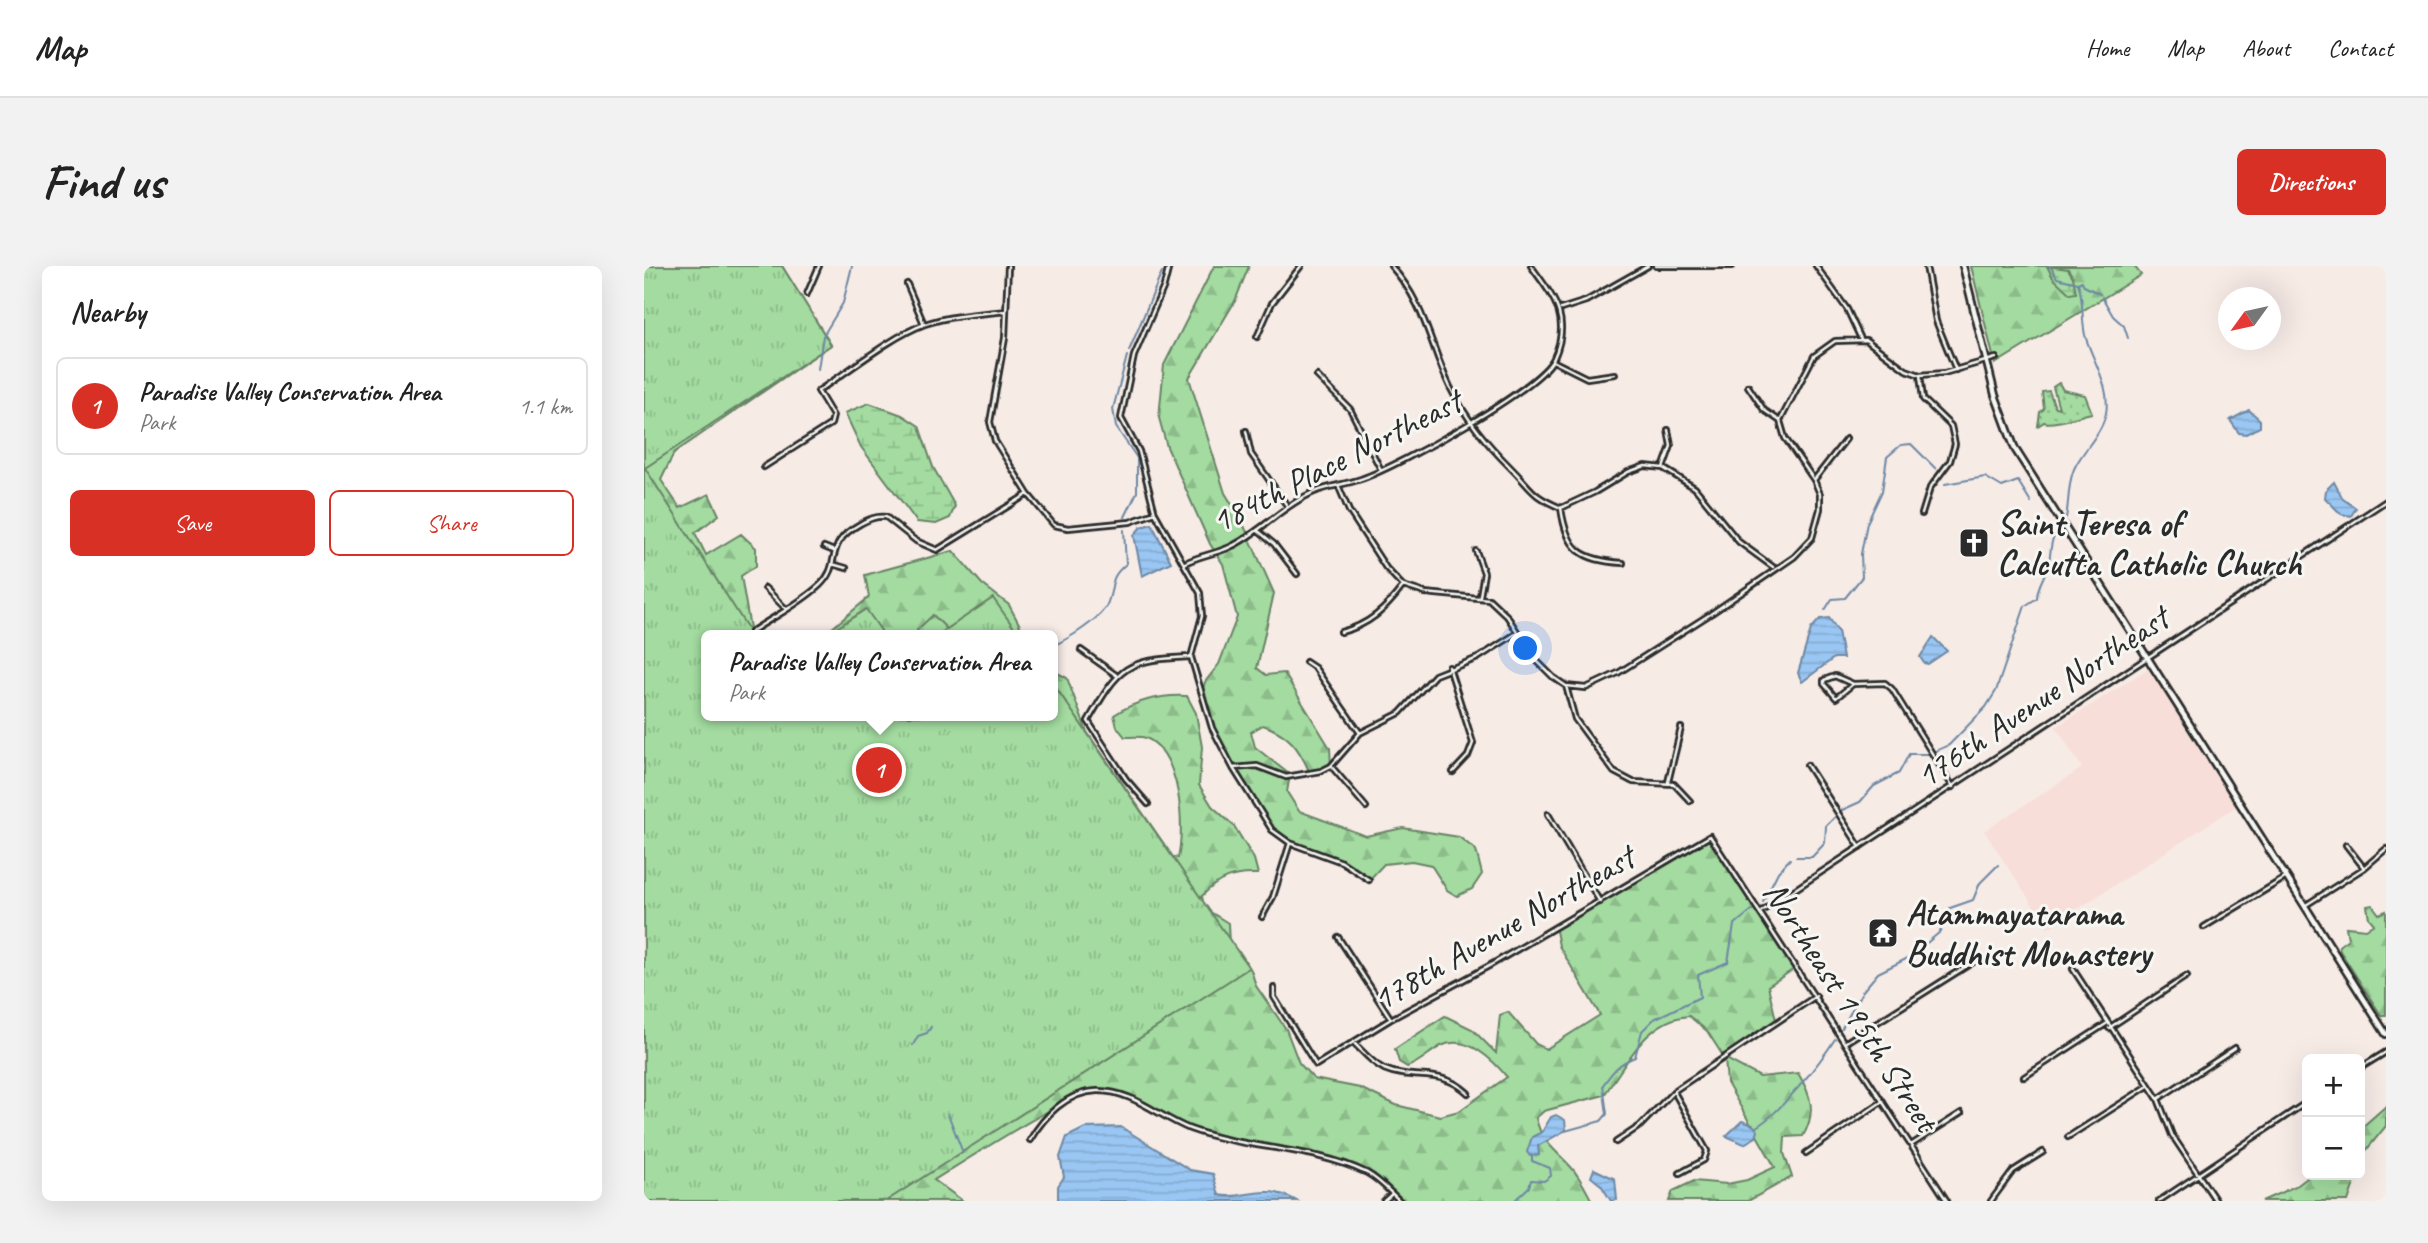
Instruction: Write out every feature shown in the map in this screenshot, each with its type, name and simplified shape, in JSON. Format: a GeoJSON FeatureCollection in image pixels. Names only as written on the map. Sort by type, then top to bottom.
{"type":"FeatureCollection","features":[{"type":"Feature","properties":{"kind":"main road"},"geometry":{"type":"LineString","coordinates":[[1963,266],[2001,414],[2015,449],[2386,1034]]}},
{"type":"Feature","properties":{"kind":"street"},"geometry":{"type":"LineString","coordinates":[[807,294],[819,266]]}},
{"type":"Feature","properties":{"kind":"street"},"geometry":{"type":"LineString","coordinates":[[1008,266],[1006,311],[990,422],[995,441],[1028,495],[1054,525],[1068,528],[1130,522],[1155,513]]}},
{"type":"Feature","properties":{"kind":"street"},"geometry":{"type":"LineString","coordinates":[[1169,266],[1164,286],[1144,326],[1122,401],[1122,425],[1139,451],[1155,513],[1185,563],[1202,605],[1191,657],[1212,728],[1261,817],[1272,830],[1290,843],[1342,862],[1368,880]]}},
{"type":"Feature","properties":{"kind":"street"},"geometry":{"type":"LineString","coordinates":[[1258,337],[1272,303],[1301,266]]}},
{"type":"Feature","properties":{"kind":"street"},"geometry":{"type":"LineString","coordinates":[[1391,266],[1404,280],[1426,320],[1440,363],[1469,422],[1537,498],[1561,508],[1595,492],[1628,471],[1645,466],[1664,468],[1695,488],[1740,542],[1774,568]]}},
{"type":"Feature","properties":{"kind":"street"},"geometry":{"type":"LineString","coordinates":[[1531,266],[1560,309],[1559,337],[1553,361],[1587,378],[1615,374]]}},
{"type":"Feature","properties":{"kind":"street"},"geometry":{"type":"LineString","coordinates":[[1560,309],[1586,301],[1648,266]]}},
{"type":"Feature","properties":{"kind":"street"},"geometry":{"type":"LineString","coordinates":[[1656,266],[1732,266]]}},
{"type":"Feature","properties":{"kind":"street"},"geometry":{"type":"LineString","coordinates":[[1816,266],[1847,309],[1861,339]]}},
{"type":"Feature","properties":{"kind":"street"},"geometry":{"type":"LineString","coordinates":[[1926,266],[1936,321],[1956,370]]}},
{"type":"Feature","properties":{"kind":"street"},"geometry":{"type":"LineString","coordinates":[[907,284],[924,324]]}},
{"type":"Feature","properties":{"kind":"street"},"geometry":{"type":"LineString","coordinates":[[764,467],[831,424],[833,415],[818,391],[924,324],[952,317],[1006,311]]}},
{"type":"Feature","properties":{"kind":"street"},"geometry":{"type":"LineString","coordinates":[[1780,421],[1814,356],[1835,341],[1861,339],[1876,345],[1906,370],[1920,375],[1956,370],[1996,358]]}},
{"type":"Feature","properties":{"kind":"street","name":"184th Place Northeast"},"geometry":{"type":"LineString","coordinates":[[1185,563],[1204,553],[1229,548],[1307,495],[1381,470],[1469,422],[1530,383],[1553,361]]}},
{"type":"Feature","properties":{"kind":"street"},"geometry":{"type":"LineString","coordinates":[[1920,375],[1923,399],[1951,426],[1955,444],[1950,461],[1933,481],[1922,514]]}},
{"type":"Feature","properties":{"kind":"street"},"geometry":{"type":"LineString","coordinates":[[1317,376],[1350,410],[1381,470]]}},
{"type":"Feature","properties":{"kind":"street"},"geometry":{"type":"LineString","coordinates":[[1338,485],[1349,511],[1379,557],[1403,586],[1425,593],[1480,596],[1498,607],[1544,668],[1566,686],[1586,688],[1618,673],[1794,557],[1812,538],[1821,509],[1814,480],[1785,438],[1780,421],[1764,411],[1748,386]]}},
{"type":"Feature","properties":{"kind":"street"},"geometry":{"type":"LineString","coordinates":[[1664,468],[1671,446],[1668,430]]}},
{"type":"Feature","properties":{"kind":"street"},"geometry":{"type":"LineString","coordinates":[[1246,431],[1251,454],[1287,507]]}},
{"type":"Feature","properties":{"kind":"street"},"geometry":{"type":"LineString","coordinates":[[1814,480],[1846,439]]}},
{"type":"Feature","properties":{"kind":"street"},"geometry":{"type":"LineString","coordinates":[[754,630],[822,583],[832,564],[834,551],[845,533],[877,517],[886,517],[916,541],[937,550],[1028,495]]}},
{"type":"Feature","properties":{"kind":"street","name":"176th Avenue Northeast"},"geometry":{"type":"LineString","coordinates":[[1762,911],[2386,501]]}},
{"type":"Feature","properties":{"kind":"street"},"geometry":{"type":"LineString","coordinates":[[1561,508],[1563,528],[1575,548],[1594,559],[1623,563]]}},
{"type":"Feature","properties":{"kind":"street"},"geometry":{"type":"LineString","coordinates":[[1257,530],[1274,544],[1297,574]]}},
{"type":"Feature","properties":{"kind":"street"},"geometry":{"type":"LineString","coordinates":[[824,547],[834,551]]}},
{"type":"Feature","properties":{"kind":"street"},"geometry":{"type":"LineString","coordinates":[[1476,551],[1484,573],[1480,596]]}},
{"type":"Feature","properties":{"kind":"street"},"geometry":{"type":"LineString","coordinates":[[832,564],[846,568]]}},
{"type":"Feature","properties":{"kind":"street"},"geometry":{"type":"LineString","coordinates":[[1341,632],[1363,626],[1394,600],[1403,586]]}},
{"type":"Feature","properties":{"kind":"street"},"geometry":{"type":"LineString","coordinates":[[765,588],[786,608]]}},
{"type":"Feature","properties":{"kind":"street"},"geometry":{"type":"LineString","coordinates":[[1233,768],[1257,765],[1286,778],[1314,773],[1331,766],[1360,733],[1400,713],[1425,684],[1449,667],[1478,658],[1517,633]]}},
{"type":"Feature","properties":{"kind":"street"},"geometry":{"type":"LineString","coordinates":[[1081,650],[1116,675]]}},
{"type":"Feature","properties":{"kind":"street"},"geometry":{"type":"LineString","coordinates":[[1148,804],[1138,795],[1088,720],[1116,675],[1144,660],[1191,657]]}},
{"type":"Feature","properties":{"kind":"street"},"geometry":{"type":"LineString","coordinates":[[1306,662],[1315,668],[1360,733]]}},
{"type":"Feature","properties":{"kind":"street"},"geometry":{"type":"LineString","coordinates":[[1449,667],[1473,743],[1468,756],[1452,772]]}},
{"type":"Feature","properties":{"kind":"street"},"geometry":{"type":"LineString","coordinates":[[1853,684],[1836,698],[1828,691],[1824,680],[1835,676],[1853,684],[1879,682],[1892,689],[1953,787]]}},
{"type":"Feature","properties":{"kind":"street"},"geometry":{"type":"LineString","coordinates":[[1566,686],[1574,719],[1614,772],[1633,782],[1668,782],[1681,787],[1690,801]]}},
{"type":"Feature","properties":{"kind":"street"},"geometry":{"type":"LineString","coordinates":[[1668,782],[1681,728]]}},
{"type":"Feature","properties":{"kind":"street"},"geometry":{"type":"LineString","coordinates":[[1807,765],[1860,847]]}},
{"type":"Feature","properties":{"kind":"street"},"geometry":{"type":"LineString","coordinates":[[1331,766],[1366,807]]}},
{"type":"Feature","properties":{"kind":"street"},"geometry":{"type":"LineString","coordinates":[[1548,814],[1600,902]]}},
{"type":"Feature","properties":{"kind":"street","name":"178th Avenue Northeast"},"geometry":{"type":"LineString","coordinates":[[1274,988],[1274,997],[1316,1065],[1355,1044],[1391,1018],[1600,902],[1707,836],[1714,838]]}},
{"type":"Feature","properties":{"kind":"street","name":"Northeast 195th Street"},"geometry":{"type":"LineString","coordinates":[[1714,838],[1947,1201]]}},
{"type":"Feature","properties":{"kind":"street"},"geometry":{"type":"LineString","coordinates":[[1262,917],[1273,897],[1290,843]]}},
{"type":"Feature","properties":{"kind":"street"},"geometry":{"type":"LineString","coordinates":[[2346,845],[2364,868]]}},
{"type":"Feature","properties":{"kind":"street"},"geometry":{"type":"LineString","coordinates":[[2306,905],[2364,868],[2386,849]]}},
{"type":"Feature","properties":{"kind":"street"},"geometry":{"type":"LineString","coordinates":[[2204,927],[2288,876]]}},
{"type":"Feature","properties":{"kind":"street"},"geometry":{"type":"LineString","coordinates":[[1339,937],[1391,1018]]}},
{"type":"Feature","properties":{"kind":"street"},"geometry":{"type":"LineString","coordinates":[[1846,1042],[1981,957]]}},
{"type":"Feature","properties":{"kind":"street"},"geometry":{"type":"LineString","coordinates":[[2073,969],[2107,1026],[2158,1099],[2172,1135],[2216,1201]]}},
{"type":"Feature","properties":{"kind":"street"},"geometry":{"type":"LineString","coordinates":[[2024,1077],[2187,976]]}},
{"type":"Feature","properties":{"kind":"street"},"geometry":{"type":"LineString","coordinates":[[1616,1142],[1643,1123],[1674,1092],[1816,996]]}},
{"type":"Feature","properties":{"kind":"street"},"geometry":{"type":"LineString","coordinates":[[1355,1044],[1367,1057],[1387,1070],[1446,1078],[1468,1093]]}},
{"type":"Feature","properties":{"kind":"street"},"geometry":{"type":"LineString","coordinates":[[2158,1099],[2235,1048]]}},
{"type":"Feature","properties":{"kind":"street"},"geometry":{"type":"LineString","coordinates":[[2365,1065],[2386,1052]]}},
{"type":"Feature","properties":{"kind":"street"},"geometry":{"type":"LineString","coordinates":[[2068,1137],[2148,1086]]}},
{"type":"Feature","properties":{"kind":"street"},"geometry":{"type":"LineString","coordinates":[[1030,1140],[1051,1112],[1080,1095],[1097,1091],[1122,1095],[1158,1114],[1210,1135],[1326,1158],[1367,1174],[1399,1200]]}},
{"type":"Feature","properties":{"kind":"street"},"geometry":{"type":"LineString","coordinates":[[1674,1092],[1707,1151],[1704,1160],[1680,1173]]}},
{"type":"Feature","properties":{"kind":"street"},"geometry":{"type":"LineString","coordinates":[[1806,1153],[1883,1101]]}},
{"type":"Feature","properties":{"kind":"street"},"geometry":{"type":"LineString","coordinates":[[2159,1201],[2302,1105]]}},
{"type":"Feature","properties":{"kind":"street"},"geometry":{"type":"LineString","coordinates":[[1911,1145],[1961,1114]]}},
{"type":"Feature","properties":{"kind":"street"},"geometry":{"type":"LineString","coordinates":[[1991,1201],[2013,1171],[2043,1152]]}},
{"type":"Feature","properties":{"kind":"street"},"geometry":{"type":"LineString","coordinates":[[1384,1201],[1392,1194]]}},
{"type":"Feature","properties":{"kind":"shaded area"},"geometry":{"type":"Polygon","coordinates":[[[2149,668],[2237,806],[2048,928],[1984,831],[2082,768],[2056,727],[2149,668]]]}},
{"type":"Feature","properties":{"kind":"green space"},"geometry":{"type":"Polygon","coordinates":[[[644,266],[782,266],[831,345],[674,453],[661,480],[680,508],[709,494],[719,515],[695,533],[706,555],[741,534],[756,548],[756,566],[741,576],[751,630],[701,630],[701,721],[1058,721],[1058,673],[1067,678],[1087,732],[1173,857],[1178,858],[1181,828],[1178,792],[1167,759],[1158,746],[1146,738],[1125,737],[1117,727],[1114,715],[1149,700],[1187,696],[1196,713],[1202,747],[1199,785],[1212,806],[1234,826],[1254,859],[1258,874],[1241,874],[1214,885],[1202,896],[1204,908],[1228,923],[1229,944],[1241,954],[1251,970],[1256,986],[1286,1029],[1299,1063],[1314,1079],[1360,1088],[1396,1105],[1440,1116],[1459,1111],[1507,1077],[1478,1050],[1460,1043],[1441,1046],[1407,1067],[1399,1062],[1395,1049],[1445,1016],[1472,1029],[1496,1053],[1500,1015],[1508,1012],[1536,1044],[1546,1049],[1600,1015],[1559,946],[1555,926],[1669,862],[1707,836],[1797,967],[1768,986],[1777,1024],[1726,1059],[1760,1077],[1798,1073],[1811,1104],[1810,1120],[1803,1136],[1785,1137],[1784,1153],[1792,1177],[1748,1201],[1669,1201],[1673,1191],[1694,1181],[1727,1184],[1747,1180],[1775,1167],[1727,1083],[1725,1059],[1707,1031],[1689,1016],[1674,1019],[1649,1034],[1604,1095],[1544,1111],[1536,1118],[1545,1140],[1574,1171],[1592,1201],[1400,1201],[1378,1178],[1348,1164],[1303,1152],[1211,1135],[1189,1128],[1121,1095],[1096,1092],[1082,1095],[1040,1116],[934,1180],[963,1201],[644,1201],[644,266]]]}},
{"type":"Feature","properties":{"kind":"green space"},"geometry":{"type":"Polygon","coordinates":[[[644,266],[782,266],[831,345],[645,468],[749,630],[701,630],[701,721],[1058,721],[1058,691],[1249,968],[886,1201],[644,1201],[644,266]]]}},
{"type":"Feature","properties":{"kind":"green space"},"geometry":{"type":"Polygon","coordinates":[[[1214,266],[1249,266],[1235,301],[1189,378],[1225,493],[1241,519],[1274,593],[1257,668],[1266,675],[1284,673],[1330,748],[1331,766],[1309,771],[1291,742],[1279,732],[1263,725],[1251,732],[1255,747],[1290,775],[1287,792],[1299,811],[1366,836],[1403,828],[1459,837],[1476,850],[1482,874],[1472,889],[1457,896],[1447,890],[1431,865],[1412,861],[1384,864],[1369,880],[1341,861],[1298,845],[1279,834],[1261,817],[1212,728],[1202,693],[1205,682],[1219,664],[1237,617],[1223,564],[1210,544],[1167,447],[1159,418],[1164,365],[1214,266]]]}},
{"type":"Feature","properties":{"kind":"green space"},"geometry":{"type":"Polygon","coordinates":[[[1971,266],[2134,266],[2141,275],[1995,364],[1971,266]]]}},
{"type":"Feature","properties":{"kind":"green space"},"geometry":{"type":"Polygon","coordinates":[[[2047,266],[2068,269],[2073,277],[2076,293],[2070,294],[2053,278],[2047,266]]]}},
{"type":"Feature","properties":{"kind":"green space"},"geometry":{"type":"Polygon","coordinates":[[[2059,383],[2063,390],[2085,395],[2092,413],[2044,422],[2038,426],[2040,412],[2044,409],[2042,392],[2049,391],[2055,407],[2059,408],[2053,387],[2059,383]]]}},
{"type":"Feature","properties":{"kind":"green space"},"geometry":{"type":"Polygon","coordinates":[[[869,403],[902,415],[919,426],[933,467],[955,506],[950,518],[936,524],[917,522],[861,447],[845,413],[869,403]]]}},
{"type":"Feature","properties":{"kind":"green space"},"geometry":{"type":"Polygon","coordinates":[[[953,551],[982,584],[1009,605],[1022,630],[830,630],[869,597],[865,575],[953,551]]]}},
{"type":"Feature","properties":{"kind":"green space"},"geometry":{"type":"Polygon","coordinates":[[[993,598],[1015,630],[945,630],[993,598]]]}},
{"type":"Feature","properties":{"kind":"green space"},"geometry":{"type":"Polygon","coordinates":[[[866,609],[881,630],[834,630],[866,609]]]}},
{"type":"Feature","properties":{"kind":"green space"},"geometry":{"type":"Polygon","coordinates":[[[933,615],[946,630],[917,630],[933,615]]]}},
{"type":"Feature","properties":{"kind":"green space"},"geometry":{"type":"Polygon","coordinates":[[[2372,905],[2379,914],[2386,911],[2386,1015],[2381,1015],[2339,946],[2348,939],[2346,927],[2366,929],[2374,924],[2369,918],[2367,906],[2372,905]]]}},
{"type":"Feature","properties":{"kind":"green space"},"geometry":{"type":"Polygon","coordinates":[[[2386,1106],[2386,1126],[2365,1152],[2365,1125],[2386,1106]]]}},
{"type":"Feature","properties":{"kind":"green space"},"geometry":{"type":"Polygon","coordinates":[[[2304,1180],[2355,1180],[2348,1201],[2262,1201],[2304,1180]]]}},
{"type":"Feature","properties":{"kind":"water"},"geometry":{"type":"Polygon","coordinates":[[[2249,410],[2260,420],[2260,427],[2246,434],[2239,433],[2230,420],[2249,410]]]}},
{"type":"Feature","properties":{"kind":"water"},"geometry":{"type":"Polygon","coordinates":[[[2334,482],[2343,499],[2356,508],[2351,516],[2341,514],[2325,498],[2326,490],[2334,482]]]}},
{"type":"Feature","properties":{"kind":"water"},"geometry":{"type":"Polygon","coordinates":[[[1152,524],[1171,562],[1142,576],[1134,535],[1141,527],[1152,524]]]}},
{"type":"Feature","properties":{"kind":"water"},"geometry":{"type":"Polygon","coordinates":[[[1829,618],[1838,631],[1843,658],[1834,658],[1802,682],[1798,673],[1811,629],[1820,619],[1829,618]]]}},
{"type":"Feature","properties":{"kind":"water"},"geometry":{"type":"Polygon","coordinates":[[[1933,637],[1947,651],[1928,664],[1924,663],[1920,657],[1933,637]]]}},
{"type":"Feature","properties":{"kind":"water"},"geometry":{"type":"Polygon","coordinates":[[[1556,1115],[1565,1120],[1566,1130],[1538,1146],[1539,1155],[1530,1156],[1527,1152],[1532,1137],[1542,1132],[1551,1117],[1556,1115]]]}},
{"type":"Feature","properties":{"kind":"water"},"geometry":{"type":"Polygon","coordinates":[[[1742,1121],[1753,1125],[1758,1131],[1756,1137],[1744,1144],[1726,1136],[1742,1121]]]}},
{"type":"Feature","properties":{"kind":"water"},"geometry":{"type":"Polygon","coordinates":[[[1121,1127],[1190,1170],[1213,1174],[1219,1195],[1274,1192],[1297,1201],[1058,1201],[1058,1186],[1064,1177],[1060,1157],[1067,1137],[1085,1128],[1121,1127]]]}},
{"type":"Feature","properties":{"kind":"water"},"geometry":{"type":"Polygon","coordinates":[[[1594,1169],[1615,1179],[1617,1200],[1611,1201],[1601,1185],[1591,1177],[1594,1169]]]}},
{"type":"Feature","properties":{"kind":"waterway"},"geometry":{"type":"LineString","coordinates":[[818,369],[823,336],[843,303],[852,266]]}},
{"type":"Feature","properties":{"kind":"waterway"},"geometry":{"type":"LineString","coordinates":[[2050,266],[2057,278],[2078,283],[2085,335],[2103,383],[2107,403],[2101,427],[2073,471],[2066,518]]}},
{"type":"Feature","properties":{"kind":"waterway"},"geometry":{"type":"LineString","coordinates":[[1129,351],[1162,272]]}},
{"type":"Feature","properties":{"kind":"waterway"},"geometry":{"type":"LineString","coordinates":[[2078,283],[2082,281],[2084,286],[2100,294]]}},
{"type":"Feature","properties":{"kind":"waterway"},"geometry":{"type":"LineString","coordinates":[[2102,297],[2113,316],[2124,326],[2128,338]]}},
{"type":"Feature","properties":{"kind":"waterway"},"geometry":{"type":"LineString","coordinates":[[1125,517],[1137,492],[1137,458],[1116,427],[1113,409],[1127,356]]}},
{"type":"Feature","properties":{"kind":"waterway"},"geometry":{"type":"LineString","coordinates":[[1825,610],[1832,599],[1845,598],[1862,577],[1861,554],[1867,523],[1882,491],[1887,457],[1901,445],[1911,444],[1936,469]]}},
{"type":"Feature","properties":{"kind":"waterway"},"geometry":{"type":"LineString","coordinates":[[1945,484],[1985,477],[2002,487],[2018,481],[2031,502]]}},
{"type":"Feature","properties":{"kind":"waterway"},"geometry":{"type":"LineString","coordinates":[[2043,527],[2055,532]]}},
{"type":"Feature","properties":{"kind":"waterway"},"geometry":{"type":"LineString","coordinates":[[1058,643],[1084,628],[1105,608],[1114,578],[1126,564],[1124,530]]}},
{"type":"Feature","properties":{"kind":"waterway"},"geometry":{"type":"LineString","coordinates":[[1840,811],[1860,802],[1874,786],[1899,773],[1909,754],[1929,754],[1949,745],[1986,707],[1996,691],[2025,606],[2037,598],[2048,566],[2052,541],[2059,530]]}},
{"type":"Feature","properties":{"kind":"waterway"},"geometry":{"type":"LineString","coordinates":[[1796,857],[1812,857],[1825,843],[1826,826],[1835,817]]}},
{"type":"Feature","properties":{"kind":"waterway"},"geometry":{"type":"LineString","coordinates":[[1763,902],[1778,872],[1790,859]]}},
{"type":"Feature","properties":{"kind":"waterway"},"geometry":{"type":"LineString","coordinates":[[1842,1028],[1862,992],[1878,973],[1910,957],[1940,932],[1950,908],[1973,900],[1980,883],[1998,865]]}},
{"type":"Feature","properties":{"kind":"waterway"},"geometry":{"type":"LineString","coordinates":[[1565,1131],[1601,1121],[1607,1114],[1603,1085],[1617,1068],[1635,1057],[1642,1031],[1654,1019],[1700,997],[1698,975],[1728,962],[1734,925],[1752,910]]}},
{"type":"Feature","properties":{"kind":"waterway"},"geometry":{"type":"LineString","coordinates":[[913,1045],[918,1036],[927,1033],[931,1027]]}},
{"type":"Feature","properties":{"kind":"waterway"},"geometry":{"type":"LineString","coordinates":[[1756,1127],[1787,1100],[1835,1039]]}},
{"type":"Feature","properties":{"kind":"waterway"},"geometry":{"type":"LineString","coordinates":[[948,1114],[963,1153]]}},
{"type":"Feature","properties":{"kind":"waterway"},"geometry":{"type":"LineString","coordinates":[[1514,1201],[1529,1187],[1531,1180],[1544,1181],[1551,1176],[1550,1168],[1532,1161],[1532,1155]]}},
{"type":"Feature","properties":{"kind":"place","name":"Saint Teresa of Calcutta Catholic Church"},"geometry":{"type":"Point","coordinates":[1974,543]}},
{"type":"Feature","properties":{"kind":"place","name":"Paradise Valley Conservation Area"},"geometry":{"type":"Point","coordinates":[879,770]}},
{"type":"Feature","properties":{"kind":"place","name":"Atammayatarama Buddhist Monastery"},"geometry":{"type":"Point","coordinates":[1883,933]}}]}
